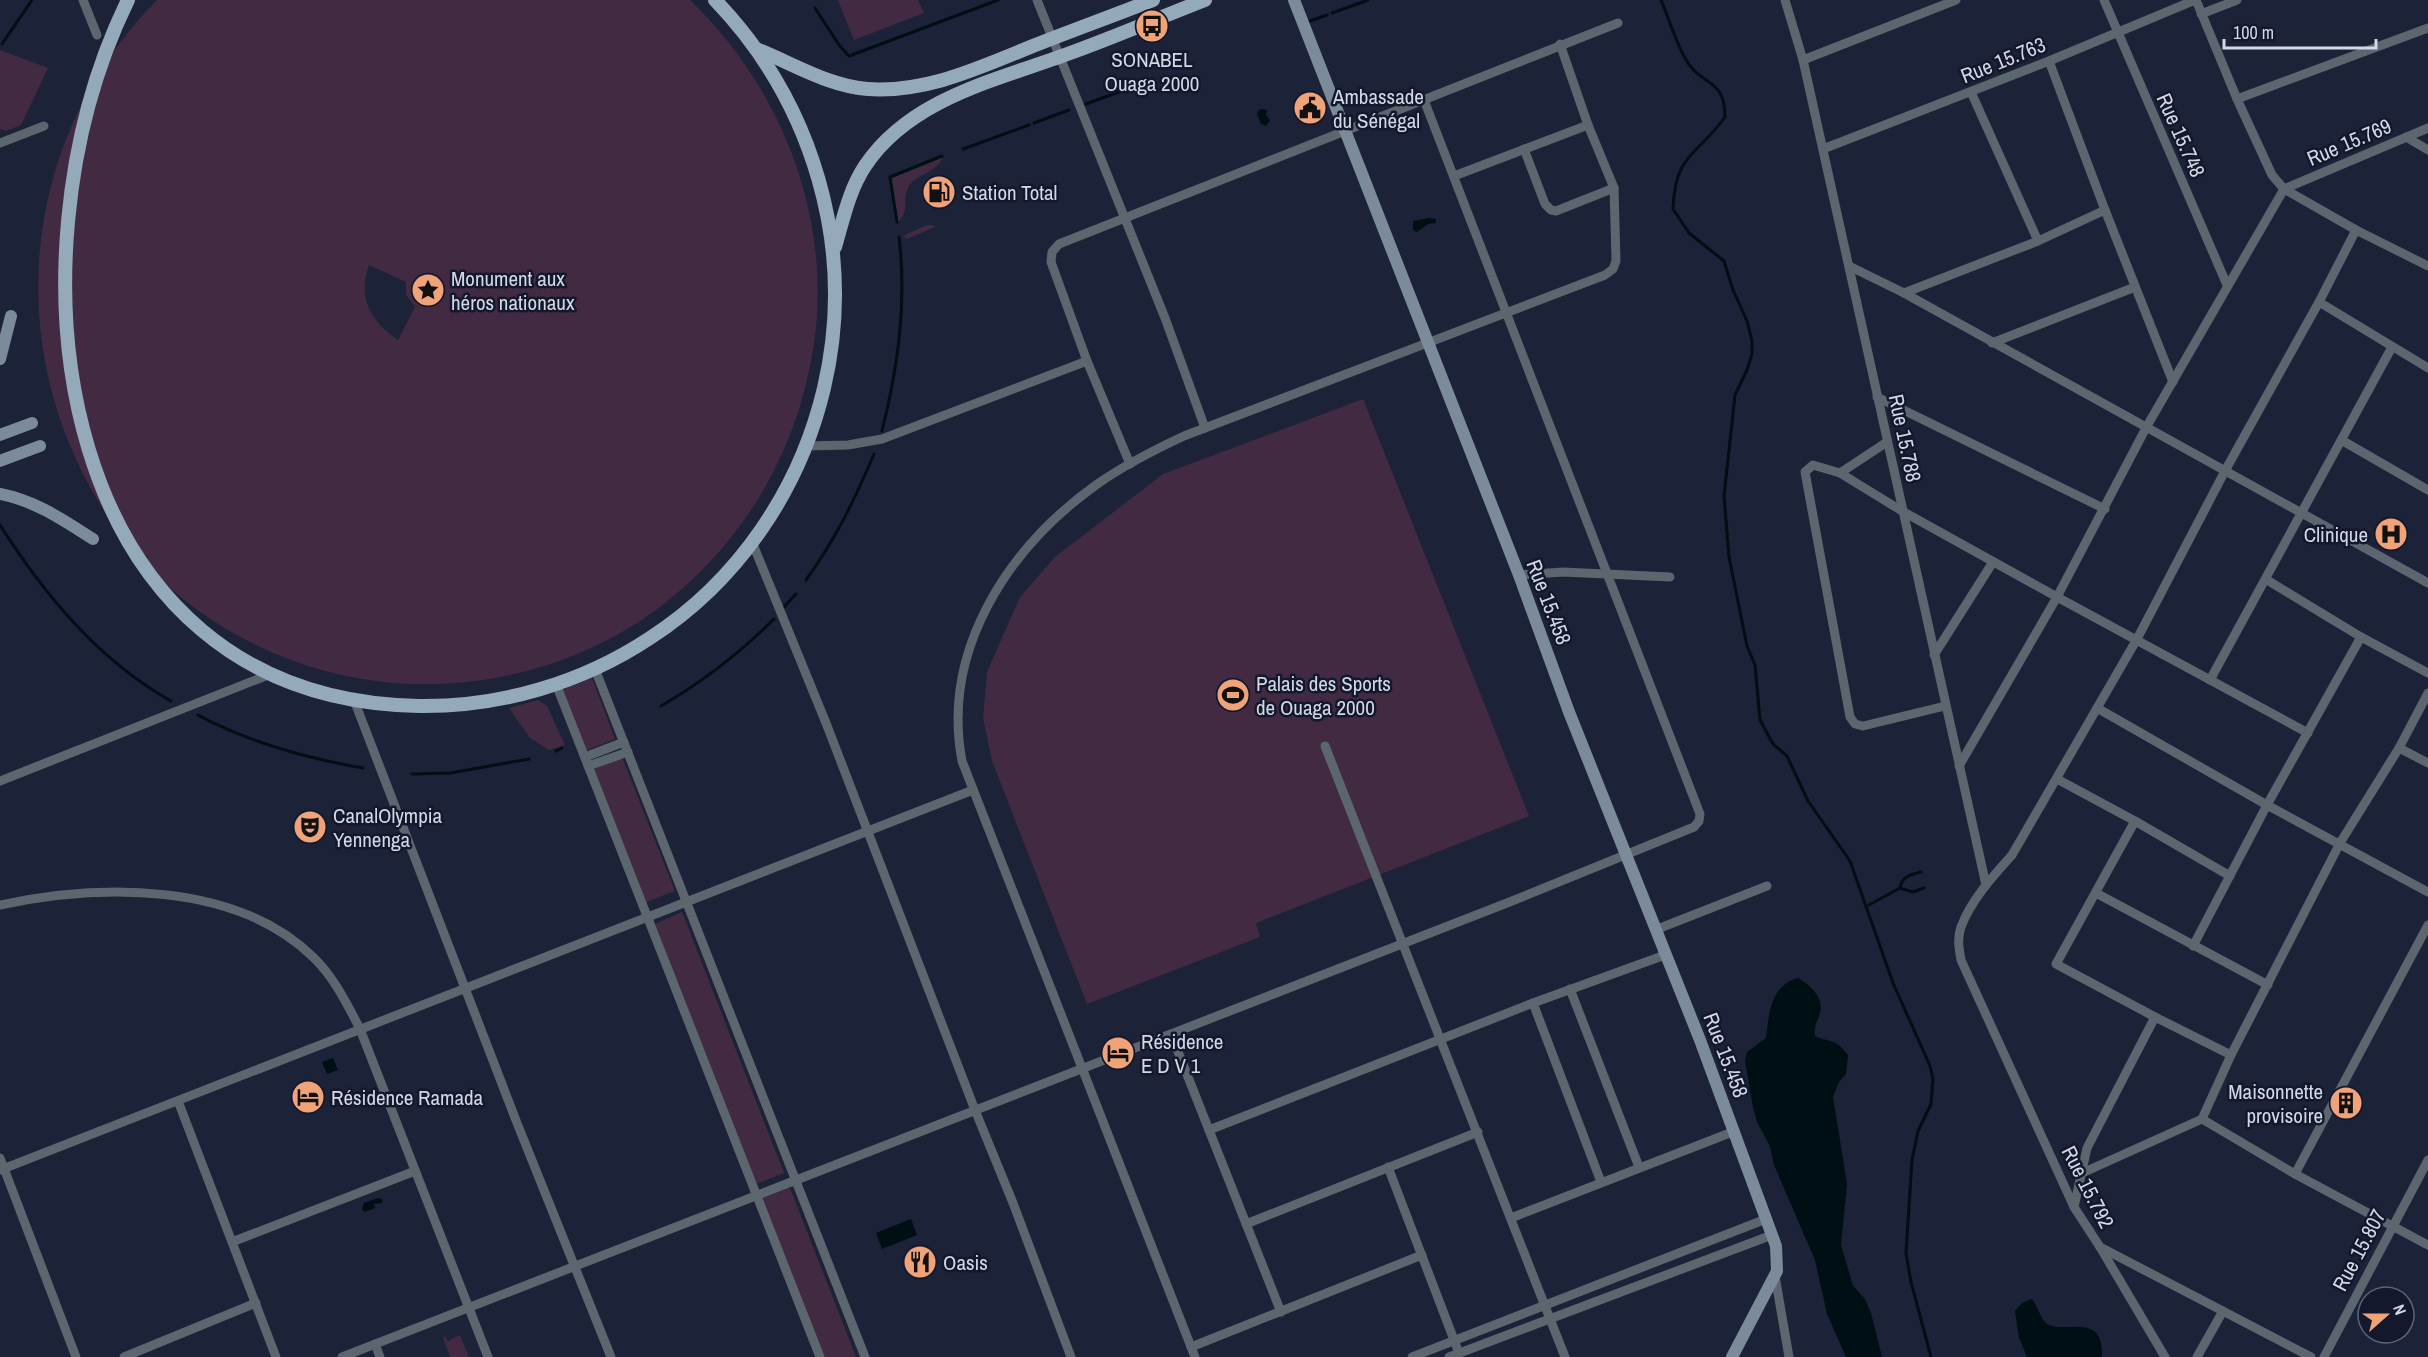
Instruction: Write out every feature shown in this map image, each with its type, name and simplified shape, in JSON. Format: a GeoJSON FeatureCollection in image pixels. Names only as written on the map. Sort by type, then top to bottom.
{"type":"FeatureCollection","features":[{"type":"Feature","properties":{"kind":"main road"},"geometry":{"type":"LineString","coordinates":[[94,40],[128,0]]}},
{"type":"Feature","properties":{"kind":"main road"},"geometry":{"type":"LineString","coordinates":[[177,624],[214,648],[268,675],[310,690],[354,700],[401,705],[464,704],[511,697],[556,684],[595,669],[646,641],[714,586],[752,542],[782,496],[806,446],[823,393],[831,351],[835,308],[833,252],[824,198],[808,145],[782,88],[756,49],[715,0]]}},
{"type":"Feature","properties":{"kind":"main road"},"geometry":{"type":"LineString","coordinates":[[756,49],[818,77],[866,89],[914,88],[954,77],[1154,0]]}},
{"type":"Feature","properties":{"kind":"main road"},"geometry":{"type":"LineString","coordinates":[[833,252],[855,184],[865,166],[897,132],[919,114],[950,97],[1205,0]]}},
{"type":"Feature","properties":{"kind":"main road","name":"Rue 15.458"},"geometry":{"type":"LineString","coordinates":[[1294,0],[1735,1131],[1778,1256],[1775,1276]]}},
{"type":"Feature","properties":{"kind":"main road"},"geometry":{"type":"LineString","coordinates":[[37,141],[46,120]]}},
{"type":"Feature","properties":{"kind":"main road"},"geometry":{"type":"LineString","coordinates":[[10,300],[15,355]]}},
{"type":"Feature","properties":{"kind":"main road"},"geometry":{"type":"LineString","coordinates":[[0,359],[11,316]]}},
{"type":"Feature","properties":{"kind":"main road"},"geometry":{"type":"LineString","coordinates":[[0,460],[43,452],[27,408]]}},
{"type":"Feature","properties":{"kind":"main road"},"geometry":{"type":"LineString","coordinates":[[0,435],[32,423]]}},
{"type":"Feature","properties":{"kind":"main road"},"geometry":{"type":"LineString","coordinates":[[0,494],[17,497],[44,508],[93,539]]}},
{"type":"Feature","properties":{"kind":"main road"},"geometry":{"type":"LineString","coordinates":[[74,512],[102,551]]}},
{"type":"Feature","properties":{"kind":"main road"},"geometry":{"type":"LineString","coordinates":[[1732,1357],[1775,1276]]}},
{"type":"Feature","properties":{"kind":"street"},"geometry":{"type":"LineString","coordinates":[[83,0],[94,40]]}},
{"type":"Feature","properties":{"kind":"street"},"geometry":{"type":"LineString","coordinates":[[1037,0],[1125,218],[1205,428]]}},
{"type":"Feature","properties":{"kind":"street","name":"Rue 15.788"},"geometry":{"type":"LineString","coordinates":[[1785,0],[1803,60],[1986,885]]}},
{"type":"Feature","properties":{"kind":"street"},"geometry":{"type":"LineString","coordinates":[[1803,60],[1956,0]]}},
{"type":"Feature","properties":{"kind":"street","name":"Rue 15.748"},"geometry":{"type":"LineString","coordinates":[[2104,0],[2227,285]]}},
{"type":"Feature","properties":{"kind":"street"},"geometry":{"type":"LineString","coordinates":[[2195,0],[2263,160],[2284,189],[2356,230],[2428,266]]}},
{"type":"Feature","properties":{"kind":"street","name":"Rue 15.763"},"geometry":{"type":"LineString","coordinates":[[1823,149],[2049,61],[2195,0]]}},
{"type":"Feature","properties":{"kind":"street"},"geometry":{"type":"LineString","coordinates":[[2201,14],[2236,0]]}},
{"type":"Feature","properties":{"kind":"street"},"geometry":{"type":"LineString","coordinates":[[1130,464],[1087,361],[1051,262],[1053,252],[1059,244],[1618,23]]}},
{"type":"Feature","properties":{"kind":"street"},"geometry":{"type":"LineString","coordinates":[[2237,99],[2428,28]]}},
{"type":"Feature","properties":{"kind":"street"},"geometry":{"type":"LineString","coordinates":[[1196,1357],[962,762],[957,726],[964,665],[982,613],[1012,567],[1064,511],[1098,484],[1149,452],[1426,342],[1605,275],[1613,269],[1616,261],[1614,188],[1588,125],[1560,45]]}},
{"type":"Feature","properties":{"kind":"street"},"geometry":{"type":"LineString","coordinates":[[2049,61],[2104,210],[2173,382]]}},
{"type":"Feature","properties":{"kind":"street"},"geometry":{"type":"LineString","coordinates":[[1971,92],[2038,241]]}},
{"type":"Feature","properties":{"kind":"street"},"geometry":{"type":"LineString","coordinates":[[342,1357],[1404,943],[1694,827],[1699,821],[1700,814],[1424,100]]}},
{"type":"Feature","properties":{"kind":"street"},"geometry":{"type":"LineString","coordinates":[[0,143],[46,120]]}},
{"type":"Feature","properties":{"kind":"street"},"geometry":{"type":"LineString","coordinates":[[1454,176],[1588,125]]}},
{"type":"Feature","properties":{"kind":"street","name":"Rue 15.769"},"geometry":{"type":"LineString","coordinates":[[2284,189],[2428,128]]}},
{"type":"Feature","properties":{"kind":"street"},"geometry":{"type":"LineString","coordinates":[[2406,137],[2428,150]]}},
{"type":"Feature","properties":{"kind":"street"},"geometry":{"type":"LineString","coordinates":[[1524,149],[1545,204],[1551,210],[1556,211],[1614,188]]}},
{"type":"Feature","properties":{"kind":"street"},"geometry":{"type":"LineString","coordinates":[[1959,766],[2057,597],[2147,426],[2284,189]]}},
{"type":"Feature","properties":{"kind":"street"},"geometry":{"type":"LineString","coordinates":[[1904,293],[2038,241],[2104,210]]}},
{"type":"Feature","properties":{"kind":"street"},"geometry":{"type":"LineString","coordinates":[[1986,885],[2012,855],[2137,639],[2356,230]]}},
{"type":"Feature","properties":{"kind":"street"},"geometry":{"type":"LineString","coordinates":[[1848,267],[1904,293],[2226,469],[2300,513],[2428,583]]}},
{"type":"Feature","properties":{"kind":"street"},"geometry":{"type":"LineString","coordinates":[[1992,343],[2135,286]]}},
{"type":"Feature","properties":{"kind":"street"},"geometry":{"type":"LineString","coordinates":[[2319,302],[2428,368]]}},
{"type":"Feature","properties":{"kind":"street"},"geometry":{"type":"LineString","coordinates":[[2210,680],[2392,348]]}},
{"type":"Feature","properties":{"kind":"street"},"geometry":{"type":"LineString","coordinates":[[806,446],[848,446],[882,439],[1087,361]]}},
{"type":"Feature","properties":{"kind":"street"},"geometry":{"type":"LineString","coordinates":[[1877,397],[2105,509]]}},
{"type":"Feature","properties":{"kind":"street"},"geometry":{"type":"LineString","coordinates":[[2343,441],[2428,490]]}},
{"type":"Feature","properties":{"kind":"street"},"geometry":{"type":"LineString","coordinates":[[1840,473],[1887,442]]}},
{"type":"Feature","properties":{"kind":"street"},"geometry":{"type":"LineString","coordinates":[[1946,706],[1863,726],[1855,724],[1850,717],[1805,472],[1813,465],[1840,473],[1902,511],[2308,734]]}},
{"type":"Feature","properties":{"kind":"street"},"geometry":{"type":"LineString","coordinates":[[752,542],[1013,1203],[1071,1357]]}},
{"type":"Feature","properties":{"kind":"street"},"geometry":{"type":"LineString","coordinates":[[1934,655],[1994,562]]}},
{"type":"Feature","properties":{"kind":"street"},"geometry":{"type":"LineString","coordinates":[[1519,575],[1563,572],[1670,577]]}},
{"type":"Feature","properties":{"kind":"street"},"geometry":{"type":"LineString","coordinates":[[2266,580],[2361,637],[2428,673]]}},
{"type":"Feature","properties":{"kind":"street"},"geometry":{"type":"LineString","coordinates":[[2193,946],[2267,806],[2361,637]]}},
{"type":"Feature","properties":{"kind":"street"},"geometry":{"type":"LineString","coordinates":[[595,669],[865,1357]]}},
{"type":"Feature","properties":{"kind":"street"},"geometry":{"type":"LineString","coordinates":[[0,781],[268,675]]}},
{"type":"Feature","properties":{"kind":"street"},"geometry":{"type":"LineString","coordinates":[[556,684],[820,1357]]}},
{"type":"Feature","properties":{"kind":"street"},"geometry":{"type":"LineString","coordinates":[[2080,1174],[2202,1119],[2231,1055],[2340,843],[2398,748],[2428,693]]}},
{"type":"Feature","properties":{"kind":"street"},"geometry":{"type":"LineString","coordinates":[[354,700],[611,1357]]}},
{"type":"Feature","properties":{"kind":"street"},"geometry":{"type":"LineString","coordinates":[[2097,708],[2267,806],[2428,892]]}},
{"type":"Feature","properties":{"kind":"street"},"geometry":{"type":"LineString","coordinates":[[586,762],[624,742]]}},
{"type":"Feature","properties":{"kind":"street"},"geometry":{"type":"LineString","coordinates":[[1324,746],[1404,943],[1565,1357]]}},
{"type":"Feature","properties":{"kind":"street"},"geometry":{"type":"LineString","coordinates":[[2398,748],[2428,763]]}},
{"type":"Feature","properties":{"kind":"street"},"geometry":{"type":"LineString","coordinates":[[586,762],[628,752]]}},
{"type":"Feature","properties":{"kind":"street"},"geometry":{"type":"LineString","coordinates":[[2057,779],[2230,876]]}},
{"type":"Feature","properties":{"kind":"street"},"geometry":{"type":"LineString","coordinates":[[2,1169],[973,790]]}},
{"type":"Feature","properties":{"kind":"street"},"geometry":{"type":"LineString","coordinates":[[2135,821],[2056,964],[2231,1055]]}},
{"type":"Feature","properties":{"kind":"street","name":"Rue 15.792"},"geometry":{"type":"LineString","coordinates":[[1986,885],[1961,927],[1958,944],[1961,960],[2074,1207],[2100,1248],[2311,1357]]}},
{"type":"Feature","properties":{"kind":"street"},"geometry":{"type":"LineString","coordinates":[[1655,930],[1767,886]]}},
{"type":"Feature","properties":{"kind":"street"},"geometry":{"type":"LineString","coordinates":[[0,905],[83,893],[128,893],[194,899],[249,915],[270,926],[312,956],[340,991],[360,1029],[488,1357]]}},
{"type":"Feature","properties":{"kind":"street"},"geometry":{"type":"LineString","coordinates":[[2096,893],[2268,985]]}},
{"type":"Feature","properties":{"kind":"street"},"geometry":{"type":"LineString","coordinates":[[2295,1174],[2428,925]]}},
{"type":"Feature","properties":{"kind":"street"},"geometry":{"type":"LineString","coordinates":[[1209,1130],[1441,1038],[1665,955]]}},
{"type":"Feature","properties":{"kind":"street"},"geometry":{"type":"LineString","coordinates":[[1570,989],[1639,1167]]}},
{"type":"Feature","properties":{"kind":"street"},"geometry":{"type":"LineString","coordinates":[[1533,1003],[1601,1182]]}},
{"type":"Feature","properties":{"kind":"street"},"geometry":{"type":"LineString","coordinates":[[2074,1207],[2080,1174],[2092,1136],[2155,1017]]}},
{"type":"Feature","properties":{"kind":"street"},"geometry":{"type":"LineString","coordinates":[[1171,1034],[1281,1312]]}},
{"type":"Feature","properties":{"kind":"street"},"geometry":{"type":"LineString","coordinates":[[178,1101],[276,1357]]}},
{"type":"Feature","properties":{"kind":"street"},"geometry":{"type":"LineString","coordinates":[[2202,1119],[2295,1174],[2428,1245]]}},
{"type":"Feature","properties":{"kind":"street"},"geometry":{"type":"LineString","coordinates":[[1511,1218],[1735,1131]]}},
{"type":"Feature","properties":{"kind":"street"},"geometry":{"type":"LineString","coordinates":[[1246,1224],[1478,1132]]}},
{"type":"Feature","properties":{"kind":"street"},"geometry":{"type":"LineString","coordinates":[[0,1158],[2,1169],[76,1357]]}},
{"type":"Feature","properties":{"kind":"street","name":"Rue 15.807"},"geometry":{"type":"LineString","coordinates":[[2324,1357],[2428,1160]]}},
{"type":"Feature","properties":{"kind":"street"},"geometry":{"type":"LineString","coordinates":[[1388,1167],[1459,1353]]}},
{"type":"Feature","properties":{"kind":"street"},"geometry":{"type":"LineString","coordinates":[[232,1242],[416,1171]]}},
{"type":"Feature","properties":{"kind":"street"},"geometry":{"type":"LineString","coordinates":[[1412,1357],[1766,1219]]}},
{"type":"Feature","properties":{"kind":"street"},"geometry":{"type":"LineString","coordinates":[[1449,1357],[1772,1235]]}},
{"type":"Feature","properties":{"kind":"street"},"geometry":{"type":"LineString","coordinates":[[2100,1248],[2165,1357]]}},
{"type":"Feature","properties":{"kind":"street"},"geometry":{"type":"LineString","coordinates":[[1191,1347],[1422,1255]]}},
{"type":"Feature","properties":{"kind":"street"},"geometry":{"type":"LineString","coordinates":[[1775,1276],[1789,1357]]}},
{"type":"Feature","properties":{"kind":"street"},"geometry":{"type":"LineString","coordinates":[[124,1357],[256,1304]]}},
{"type":"Feature","properties":{"kind":"street"},"geometry":{"type":"LineString","coordinates":[[2197,1357],[2223,1311]]}},
{"type":"Feature","properties":{"kind":"street"},"geometry":{"type":"LineString","coordinates":[[375,1344],[380,1357]]}},
{"type":"Feature","properties":{"kind":"shaded area"},"geometry":{"type":"Polygon","coordinates":[[[157,0],[690,0],[725,38],[755,79],[779,124],[798,170],[811,219],[817,269],[817,320],[809,371],[799,409],[768,481],[748,514],[725,545],[698,574],[669,600],[637,623],[589,649],[539,668],[512,675],[458,683],[431,684],[392,683],[353,677],[315,668],[278,655],[210,618],[178,595],[149,569],[100,504],[65,434],[45,359],[38,283],[46,207],[69,133],[105,63],[157,0]],[[369,265],[365,288],[369,308],[380,325],[398,340],[415,307],[406,295],[406,282],[369,265]]]}},
{"type":"Feature","properties":{"kind":"shaded area"},"geometry":{"type":"Polygon","coordinates":[[[838,0],[918,0],[924,13],[854,40],[838,0]]]}},
{"type":"Feature","properties":{"kind":"shaded area"},"geometry":{"type":"Polygon","coordinates":[[[0,50],[48,68],[21,125],[6,131],[0,129],[0,50]]]}},
{"type":"Feature","properties":{"kind":"shaded area"},"geometry":{"type":"Polygon","coordinates":[[[1262,109],[1267,110],[1266,115],[1270,120],[1266,126],[1261,124],[1257,114],[1262,109]]]}},
{"type":"Feature","properties":{"kind":"shaded area"},"geometry":{"type":"Polygon","coordinates":[[[943,157],[940,163],[911,183],[906,193],[905,211],[897,223],[891,178],[943,157]]]}},
{"type":"Feature","properties":{"kind":"shaded area"},"geometry":{"type":"Polygon","coordinates":[[[1436,219],[1436,223],[1428,224],[1417,232],[1413,230],[1413,221],[1436,219]]]}},
{"type":"Feature","properties":{"kind":"shaded area"},"geometry":{"type":"Polygon","coordinates":[[[927,225],[935,227],[907,239],[903,236],[927,225]]]}},
{"type":"Feature","properties":{"kind":"shaded area","name":"Palais des Sports de Ouaga 2000"},"geometry":{"type":"Polygon","coordinates":[[[1363,399],[1529,816],[1256,923],[1260,937],[1087,1004],[992,761],[983,718],[987,672],[1020,597],[1055,557],[1163,474],[1363,399]]]}},
{"type":"Feature","properties":{"kind":"shaded area"},"geometry":{"type":"Polygon","coordinates":[[[592,678],[615,739],[585,751],[562,690],[592,678]]]}},
{"type":"Feature","properties":{"kind":"shaded area"},"geometry":{"type":"Polygon","coordinates":[[[538,700],[547,706],[565,745],[549,750],[530,738],[509,708],[538,700]]]}},
{"type":"Feature","properties":{"kind":"shaded area"},"geometry":{"type":"Polygon","coordinates":[[[622,757],[675,891],[646,902],[593,769],[622,757]]]}},
{"type":"Feature","properties":{"kind":"shaded area"},"geometry":{"type":"Polygon","coordinates":[[[682,912],[784,1173],[756,1184],[655,924],[682,912]]]}},
{"type":"Feature","properties":{"kind":"shaded area"},"geometry":{"type":"Polygon","coordinates":[[[1798,978],[1811,988],[1820,1002],[1815,1036],[1836,1043],[1848,1055],[1846,1074],[1839,1082],[1833,1097],[1847,1184],[1841,1245],[1853,1286],[1865,1299],[1871,1313],[1882,1357],[1846,1357],[1827,1314],[1815,1260],[1774,1165],[1770,1146],[1757,1122],[1753,1107],[1745,1061],[1747,1052],[1766,1038],[1770,1010],[1776,994],[1782,987],[1798,978]]]}},
{"type":"Feature","properties":{"kind":"shaded area"},"geometry":{"type":"Polygon","coordinates":[[[333,1058],[338,1070],[327,1074],[322,1062],[333,1058]]]}},
{"type":"Feature","properties":{"kind":"shaded area"},"geometry":{"type":"Polygon","coordinates":[[[790,1188],[856,1357],[822,1357],[760,1199],[790,1188]]]}},
{"type":"Feature","properties":{"kind":"shaded area"},"geometry":{"type":"Polygon","coordinates":[[[378,1198],[382,1199],[382,1203],[374,1204],[375,1208],[365,1212],[362,1210],[364,1203],[378,1198]]]}},
{"type":"Feature","properties":{"kind":"shaded area"},"geometry":{"type":"Polygon","coordinates":[[[911,1219],[917,1235],[882,1249],[876,1233],[911,1219]]]}},
{"type":"Feature","properties":{"kind":"shaded area"},"geometry":{"type":"Polygon","coordinates":[[[2032,1299],[2046,1323],[2053,1326],[2081,1327],[2096,1333],[2101,1342],[2102,1357],[2027,1357],[2019,1338],[2015,1311],[2022,1303],[2032,1299]]]}},
{"type":"Feature","properties":{"kind":"shaded area"},"geometry":{"type":"Polygon","coordinates":[[[460,1335],[469,1357],[450,1357],[443,1338],[445,1336],[448,1341],[460,1335]]]}},
{"type":"Feature","properties":{"kind":"waterway"},"geometry":{"type":"LineString","coordinates":[[2,44],[32,0]]}},
{"type":"Feature","properties":{"kind":"waterway"},"geometry":{"type":"LineString","coordinates":[[815,8],[839,45],[849,56],[998,0]]}},
{"type":"Feature","properties":{"kind":"waterway"},"geometry":{"type":"LineString","coordinates":[[1332,13],[1368,0]]}},
{"type":"Feature","properties":{"kind":"waterway"},"geometry":{"type":"LineString","coordinates":[[1661,0],[1685,58],[1698,74],[1716,88],[1724,104],[1725,117],[1689,157],[1678,176],[1673,209],[1689,233],[1724,261],[1733,290],[1747,321],[1752,341],[1752,354],[1747,370],[1735,395],[1724,496],[1729,557],[1747,646],[1755,665],[1760,720],[1773,744],[1787,756],[1808,801],[1850,861],[1893,983],[1930,1066],[1933,1079],[1931,1104],[1918,1131],[1912,1160],[1906,1253],[1911,1282],[1931,1357]]}},
{"type":"Feature","properties":{"kind":"waterway"},"geometry":{"type":"LineString","coordinates":[[1310,21],[1327,15]]}},
{"type":"Feature","properties":{"kind":"waterway"},"geometry":{"type":"LineString","coordinates":[[1086,104],[1146,82]]}},
{"type":"Feature","properties":{"kind":"waterway"},"geometry":{"type":"LineString","coordinates":[[1034,123],[1069,110]]}},
{"type":"Feature","properties":{"kind":"waterway"},"geometry":{"type":"LineString","coordinates":[[963,149],[1029,125]]}},
{"type":"Feature","properties":{"kind":"waterway"},"geometry":{"type":"LineString","coordinates":[[897,222],[890,177],[942,156]]}},
{"type":"Feature","properties":{"kind":"waterway"},"geometry":{"type":"LineString","coordinates":[[882,431],[893,383],[900,335],[902,286],[899,237]]}},
{"type":"Feature","properties":{"kind":"waterway"},"geometry":{"type":"LineString","coordinates":[[806,580],[844,519],[874,454]]}},
{"type":"Feature","properties":{"kind":"waterway"},"geometry":{"type":"LineString","coordinates":[[0,525],[35,576],[75,624],[120,666],[171,701]]}},
{"type":"Feature","properties":{"kind":"waterway"},"geometry":{"type":"LineString","coordinates":[[784,607],[796,594]]}},
{"type":"Feature","properties":{"kind":"waterway"},"geometry":{"type":"LineString","coordinates":[[661,706],[720,666],[774,619]]}},
{"type":"Feature","properties":{"kind":"waterway"},"geometry":{"type":"LineString","coordinates":[[198,715],[238,734],[278,748],[363,768]]}},
{"type":"Feature","properties":{"kind":"waterway"},"geometry":{"type":"LineString","coordinates":[[556,751],[562,748]]}},
{"type":"Feature","properties":{"kind":"waterway"},"geometry":{"type":"LineString","coordinates":[[412,774],[450,773],[529,759]]}},
{"type":"Feature","properties":{"kind":"waterway"},"geometry":{"type":"LineString","coordinates":[[1867,906],[1900,888],[1907,877],[1921,872]]}},
{"type":"Feature","properties":{"kind":"waterway"},"geometry":{"type":"LineString","coordinates":[[1900,888],[1913,892],[1924,888]]}},
{"type":"Feature","properties":{"kind":"place","name":"SONABEL Ouaga 2000"},"geometry":{"type":"Point","coordinates":[1152,26]}},
{"type":"Feature","properties":{"kind":"place","name":"Ambassade du Sénégal"},"geometry":{"type":"Point","coordinates":[1310,108]}},
{"type":"Feature","properties":{"kind":"place","name":"Station Total"},"geometry":{"type":"Point","coordinates":[939,192]}},
{"type":"Feature","properties":{"kind":"place","name":"Monument aux héros nationaux"},"geometry":{"type":"Point","coordinates":[428,290]}},
{"type":"Feature","properties":{"kind":"place","name":"Clinique"},"geometry":{"type":"Point","coordinates":[2391,534]}},
{"type":"Feature","properties":{"kind":"place","name":"Palais des Sports de Ouaga 2000"},"geometry":{"type":"Point","coordinates":[1233,695]}},
{"type":"Feature","properties":{"kind":"place","name":"CanalOlympia Yennenga"},"geometry":{"type":"Point","coordinates":[310,827]}},
{"type":"Feature","properties":{"kind":"place","name":"Résidence E D V 1"},"geometry":{"type":"Point","coordinates":[1118,1053]}},
{"type":"Feature","properties":{"kind":"place","name":"Résidence Ramada"},"geometry":{"type":"Point","coordinates":[308,1097]}},
{"type":"Feature","properties":{"kind":"place","name":"Maisonnette provisoire"},"geometry":{"type":"Point","coordinates":[2346,1103]}},
{"type":"Feature","properties":{"kind":"place","name":"Oasis"},"geometry":{"type":"Point","coordinates":[920,1262]}}]}
